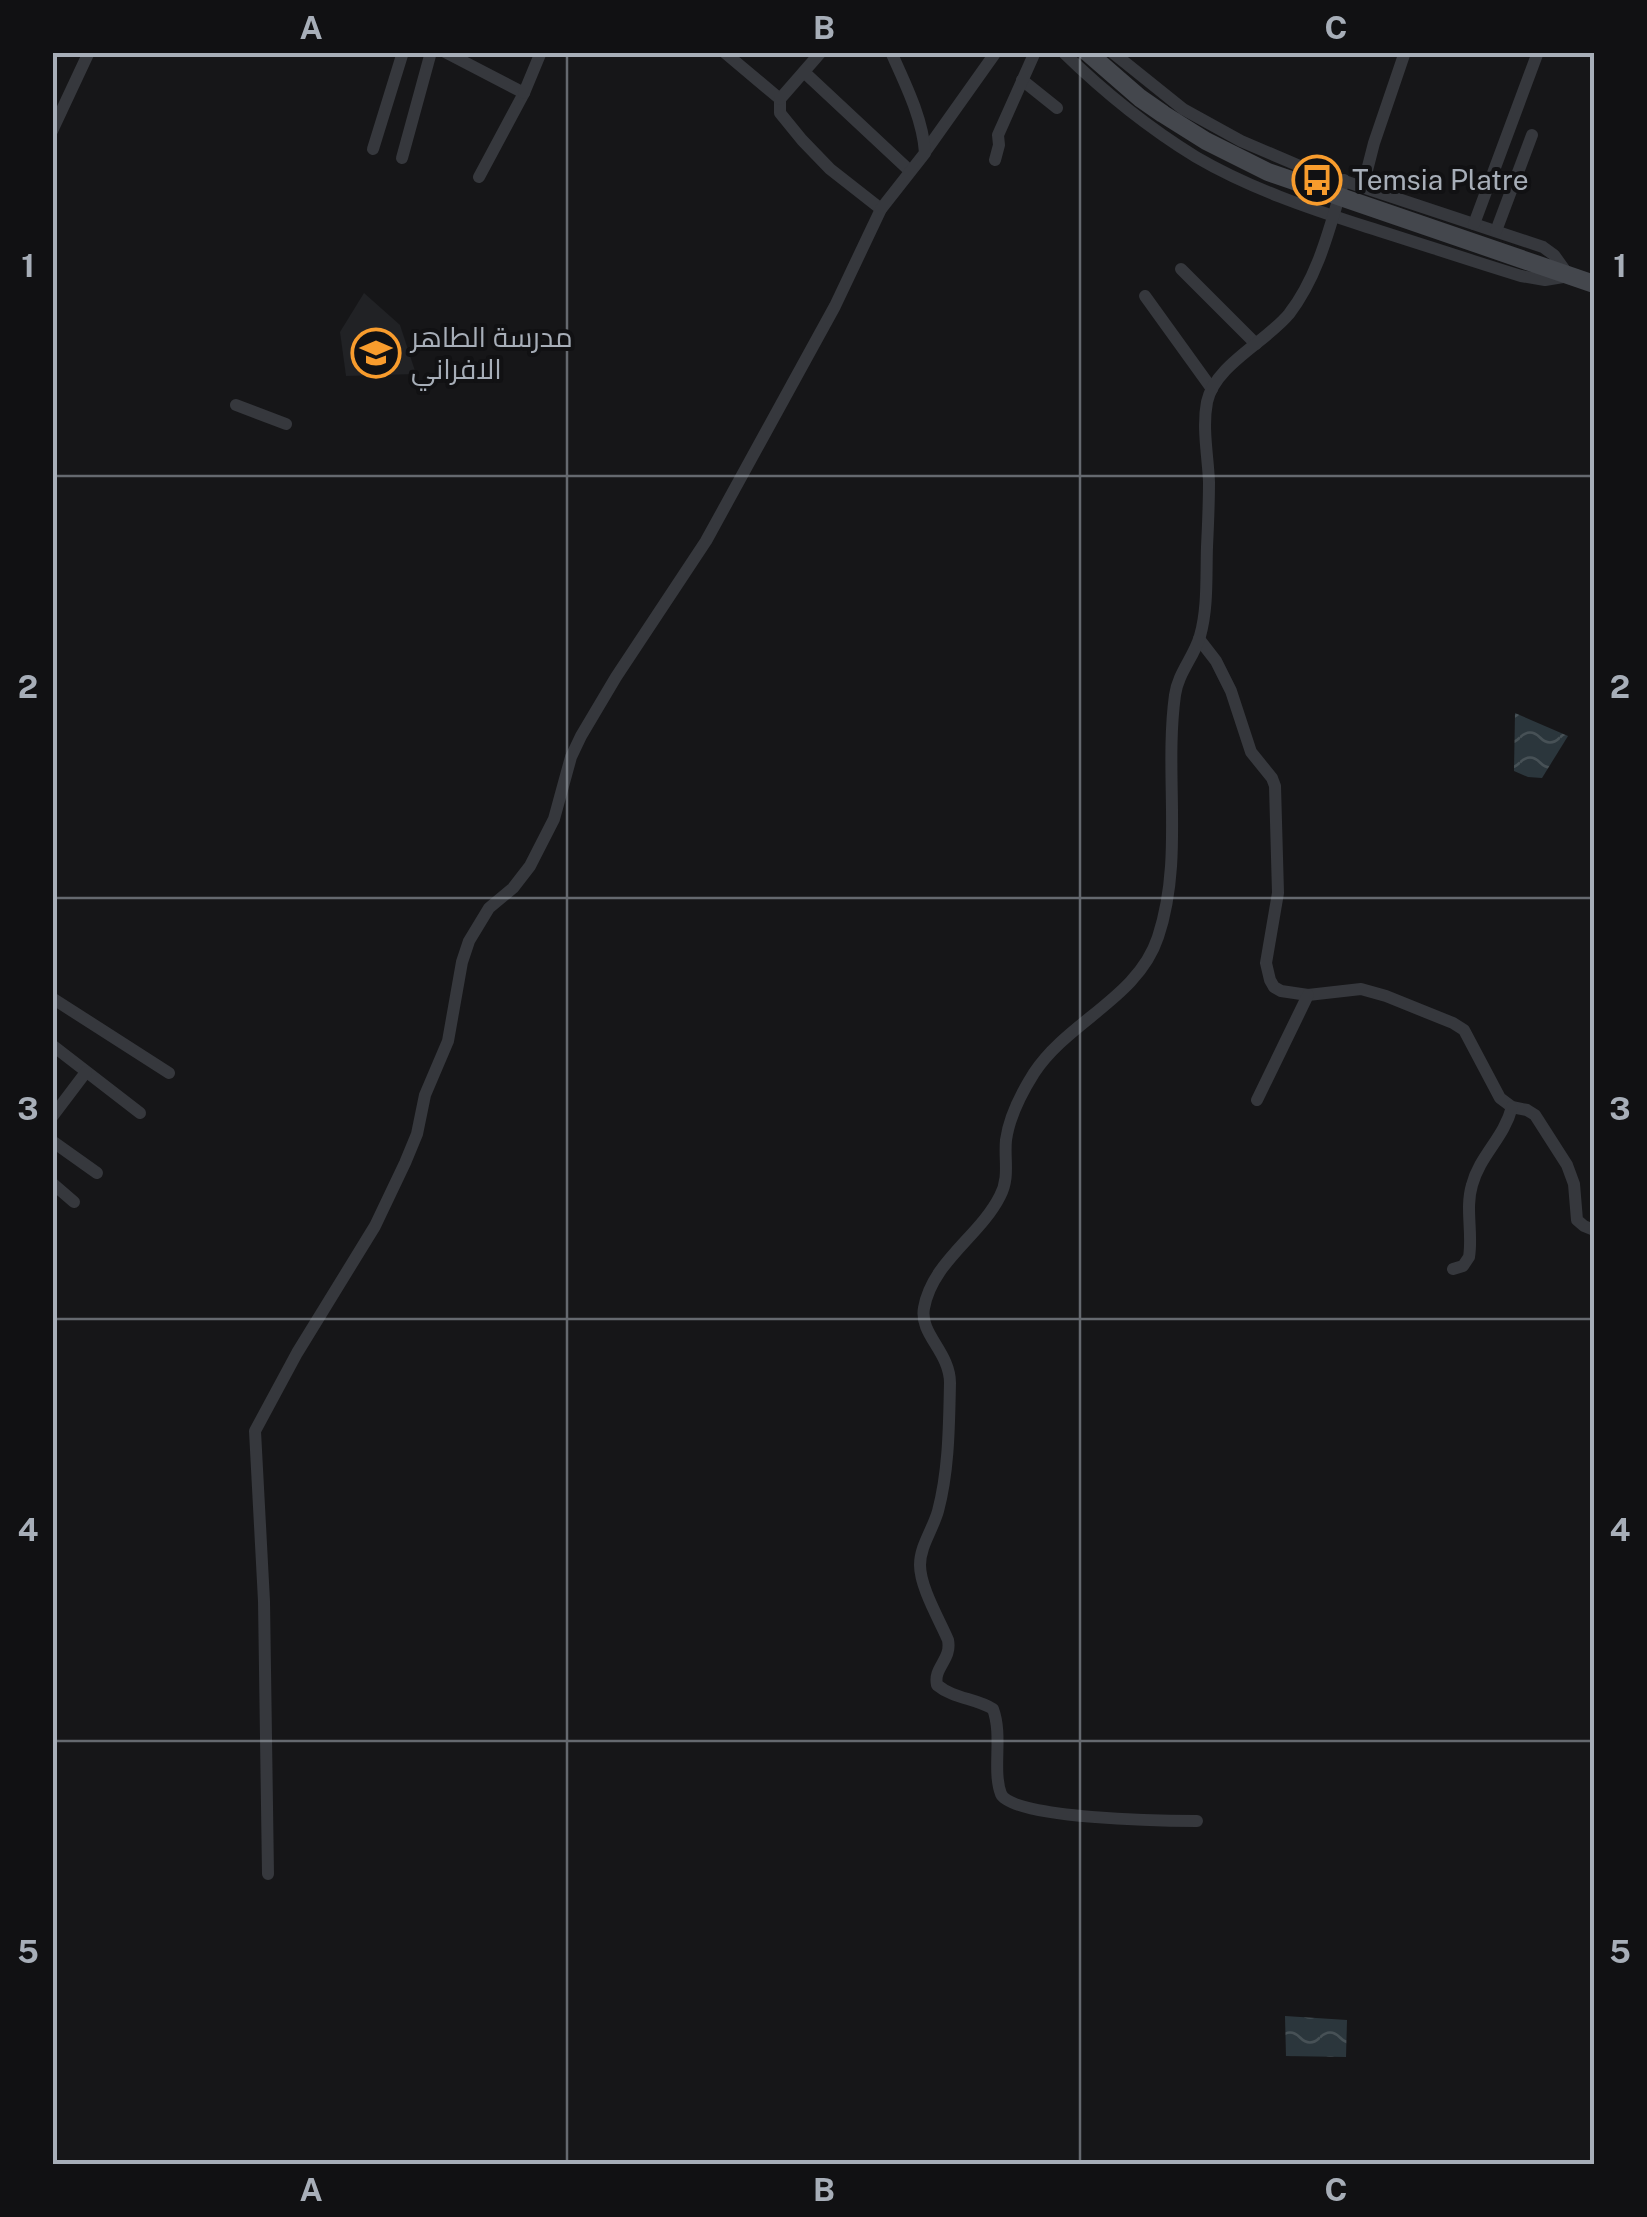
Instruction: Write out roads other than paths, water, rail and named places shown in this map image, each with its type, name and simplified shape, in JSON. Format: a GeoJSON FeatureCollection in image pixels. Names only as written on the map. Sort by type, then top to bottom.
{"type":"FeatureCollection","features":[{"type":"Feature","properties":{"kind":"main road"},"geometry":{"type":"LineString","coordinates":[[1086,52],[1113,71],[1158,122],[1268,172],[1594,284]]}},
{"type":"Feature","properties":{"kind":"main road"},"geometry":{"type":"LineString","coordinates":[[1475,244],[1483,227]]}},
{"type":"Feature","properties":{"kind":"street"},"geometry":{"type":"LineString","coordinates":[[52,131],[89,52]]}},
{"type":"Feature","properties":{"kind":"street"},"geometry":{"type":"LineString","coordinates":[[374,149],[402,52]]}},
{"type":"Feature","properties":{"kind":"street"},"geometry":{"type":"LineString","coordinates":[[402,158],[432,52]]}},
{"type":"Feature","properties":{"kind":"street"},"geometry":{"type":"LineString","coordinates":[[445,52],[467,58],[524,93]]}},
{"type":"Feature","properties":{"kind":"street"},"geometry":{"type":"LineString","coordinates":[[479,177],[541,52]]}},
{"type":"Feature","properties":{"kind":"street"},"geometry":{"type":"LineString","coordinates":[[724,52],[780,99]]}},
{"type":"Feature","properties":{"kind":"street"},"geometry":{"type":"LineString","coordinates":[[822,52],[780,99],[780,112],[830,169],[881,209]]}},
{"type":"Feature","properties":{"kind":"street"},"geometry":{"type":"LineString","coordinates":[[891,52],[906,86],[925,153]]}},
{"type":"Feature","properties":{"kind":"street"},"geometry":{"type":"LineString","coordinates":[[268,1874],[264,1601],[256,1431],[297,1353],[375,1226],[406,1162],[425,1096],[448,1041],[468,941],[489,908],[513,888],[540,849],[554,820],[575,747],[706,541],[836,306],[881,209],[996,52]]}},
{"type":"Feature","properties":{"kind":"street"},"geometry":{"type":"LineString","coordinates":[[995,160],[998,135],[1035,52]]}},
{"type":"Feature","properties":{"kind":"street"},"geometry":{"type":"LineString","coordinates":[[1063,52],[1113,71],[1212,127],[1274,156],[1339,198],[1532,279],[1569,276],[1543,247],[1363,186],[1339,198],[1318,262],[1298,300],[1283,320],[1212,389],[1206,406],[1209,492],[1204,615],[1199,639],[1175,692],[1173,852],[1157,941],[1139,972],[1066,1037],[1034,1074],[1007,1134],[1007,1175],[1001,1195],[941,1271],[924,1304],[924,1320],[946,1360],[950,1379],[942,1492],[920,1558],[921,1578],[950,1649],[936,1682],[950,1694],[993,1709],[1000,1787],[1005,1800],[1052,1812],[1141,1821],[1197,1821]]}},
{"type":"Feature","properties":{"kind":"street"},"geometry":{"type":"LineString","coordinates":[[1363,186],[1406,52]]}},
{"type":"Feature","properties":{"kind":"street"},"geometry":{"type":"LineString","coordinates":[[1483,227],[1538,52]]}},
{"type":"Feature","properties":{"kind":"street"},"geometry":{"type":"LineString","coordinates":[[804,72],[910,171]]}},
{"type":"Feature","properties":{"kind":"street"},"geometry":{"type":"LineString","coordinates":[[1022,80],[1057,108]]}},
{"type":"Feature","properties":{"kind":"street"},"geometry":{"type":"LineString","coordinates":[[1483,227],[1532,135]]}},
{"type":"Feature","properties":{"kind":"street"},"geometry":{"type":"LineString","coordinates":[[1181,268],[1256,344]]}},
{"type":"Feature","properties":{"kind":"street"},"geometry":{"type":"LineString","coordinates":[[1145,296],[1212,389]]}},
{"type":"Feature","properties":{"kind":"street"},"geometry":{"type":"LineString","coordinates":[[236,405],[286,424]]}},
{"type":"Feature","properties":{"kind":"street"},"geometry":{"type":"LineString","coordinates":[[1199,639],[1216,661],[1230,691],[1248,745],[1275,786],[1278,894],[1268,955],[1268,973],[1274,987],[1308,995],[1353,988],[1370,990],[1459,1026],[1471,1039],[1500,1098],[1532,1112],[1538,1120],[1570,1171],[1577,1220],[1594,1230]]}},
{"type":"Feature","properties":{"kind":"street"},"geometry":{"type":"LineString","coordinates":[[1257,1100],[1308,995]]}},
{"type":"Feature","properties":{"kind":"street"},"geometry":{"type":"LineString","coordinates":[[52,998],[169,1073]]}},
{"type":"Feature","properties":{"kind":"street"},"geometry":{"type":"LineString","coordinates":[[52,1045],[140,1113]]}},
{"type":"Feature","properties":{"kind":"street"},"geometry":{"type":"LineString","coordinates":[[52,1116],[86,1072]]}},
{"type":"Feature","properties":{"kind":"street"},"geometry":{"type":"LineString","coordinates":[[1453,1269],[1463,1266],[1468,1257],[1472,1184],[1486,1154],[1505,1128],[1512,1106]]}},
{"type":"Feature","properties":{"kind":"street"},"geometry":{"type":"LineString","coordinates":[[52,1141],[97,1172]]}},
{"type":"Feature","properties":{"kind":"street"},"geometry":{"type":"LineString","coordinates":[[52,1184],[74,1202]]}},
{"type":"Feature","properties":{"kind":"water"},"geometry":{"type":"Polygon","coordinates":[[[1515,713],[1568,736],[1542,778],[1514,771],[1515,713]]]}},
{"type":"Feature","properties":{"kind":"water"},"geometry":{"type":"Polygon","coordinates":[[[1285,2016],[1347,2020],[1346,2057],[1286,2056],[1285,2016]]]}},
{"type":"Feature","properties":{"kind":"place","name":"Temsia Platre"},"geometry":{"type":"Point","coordinates":[1317,180]}},
{"type":"Feature","properties":{"kind":"place","name":"مدرسة الطاهر الافراني"},"geometry":{"type":"Point","coordinates":[376,353]}}]}
